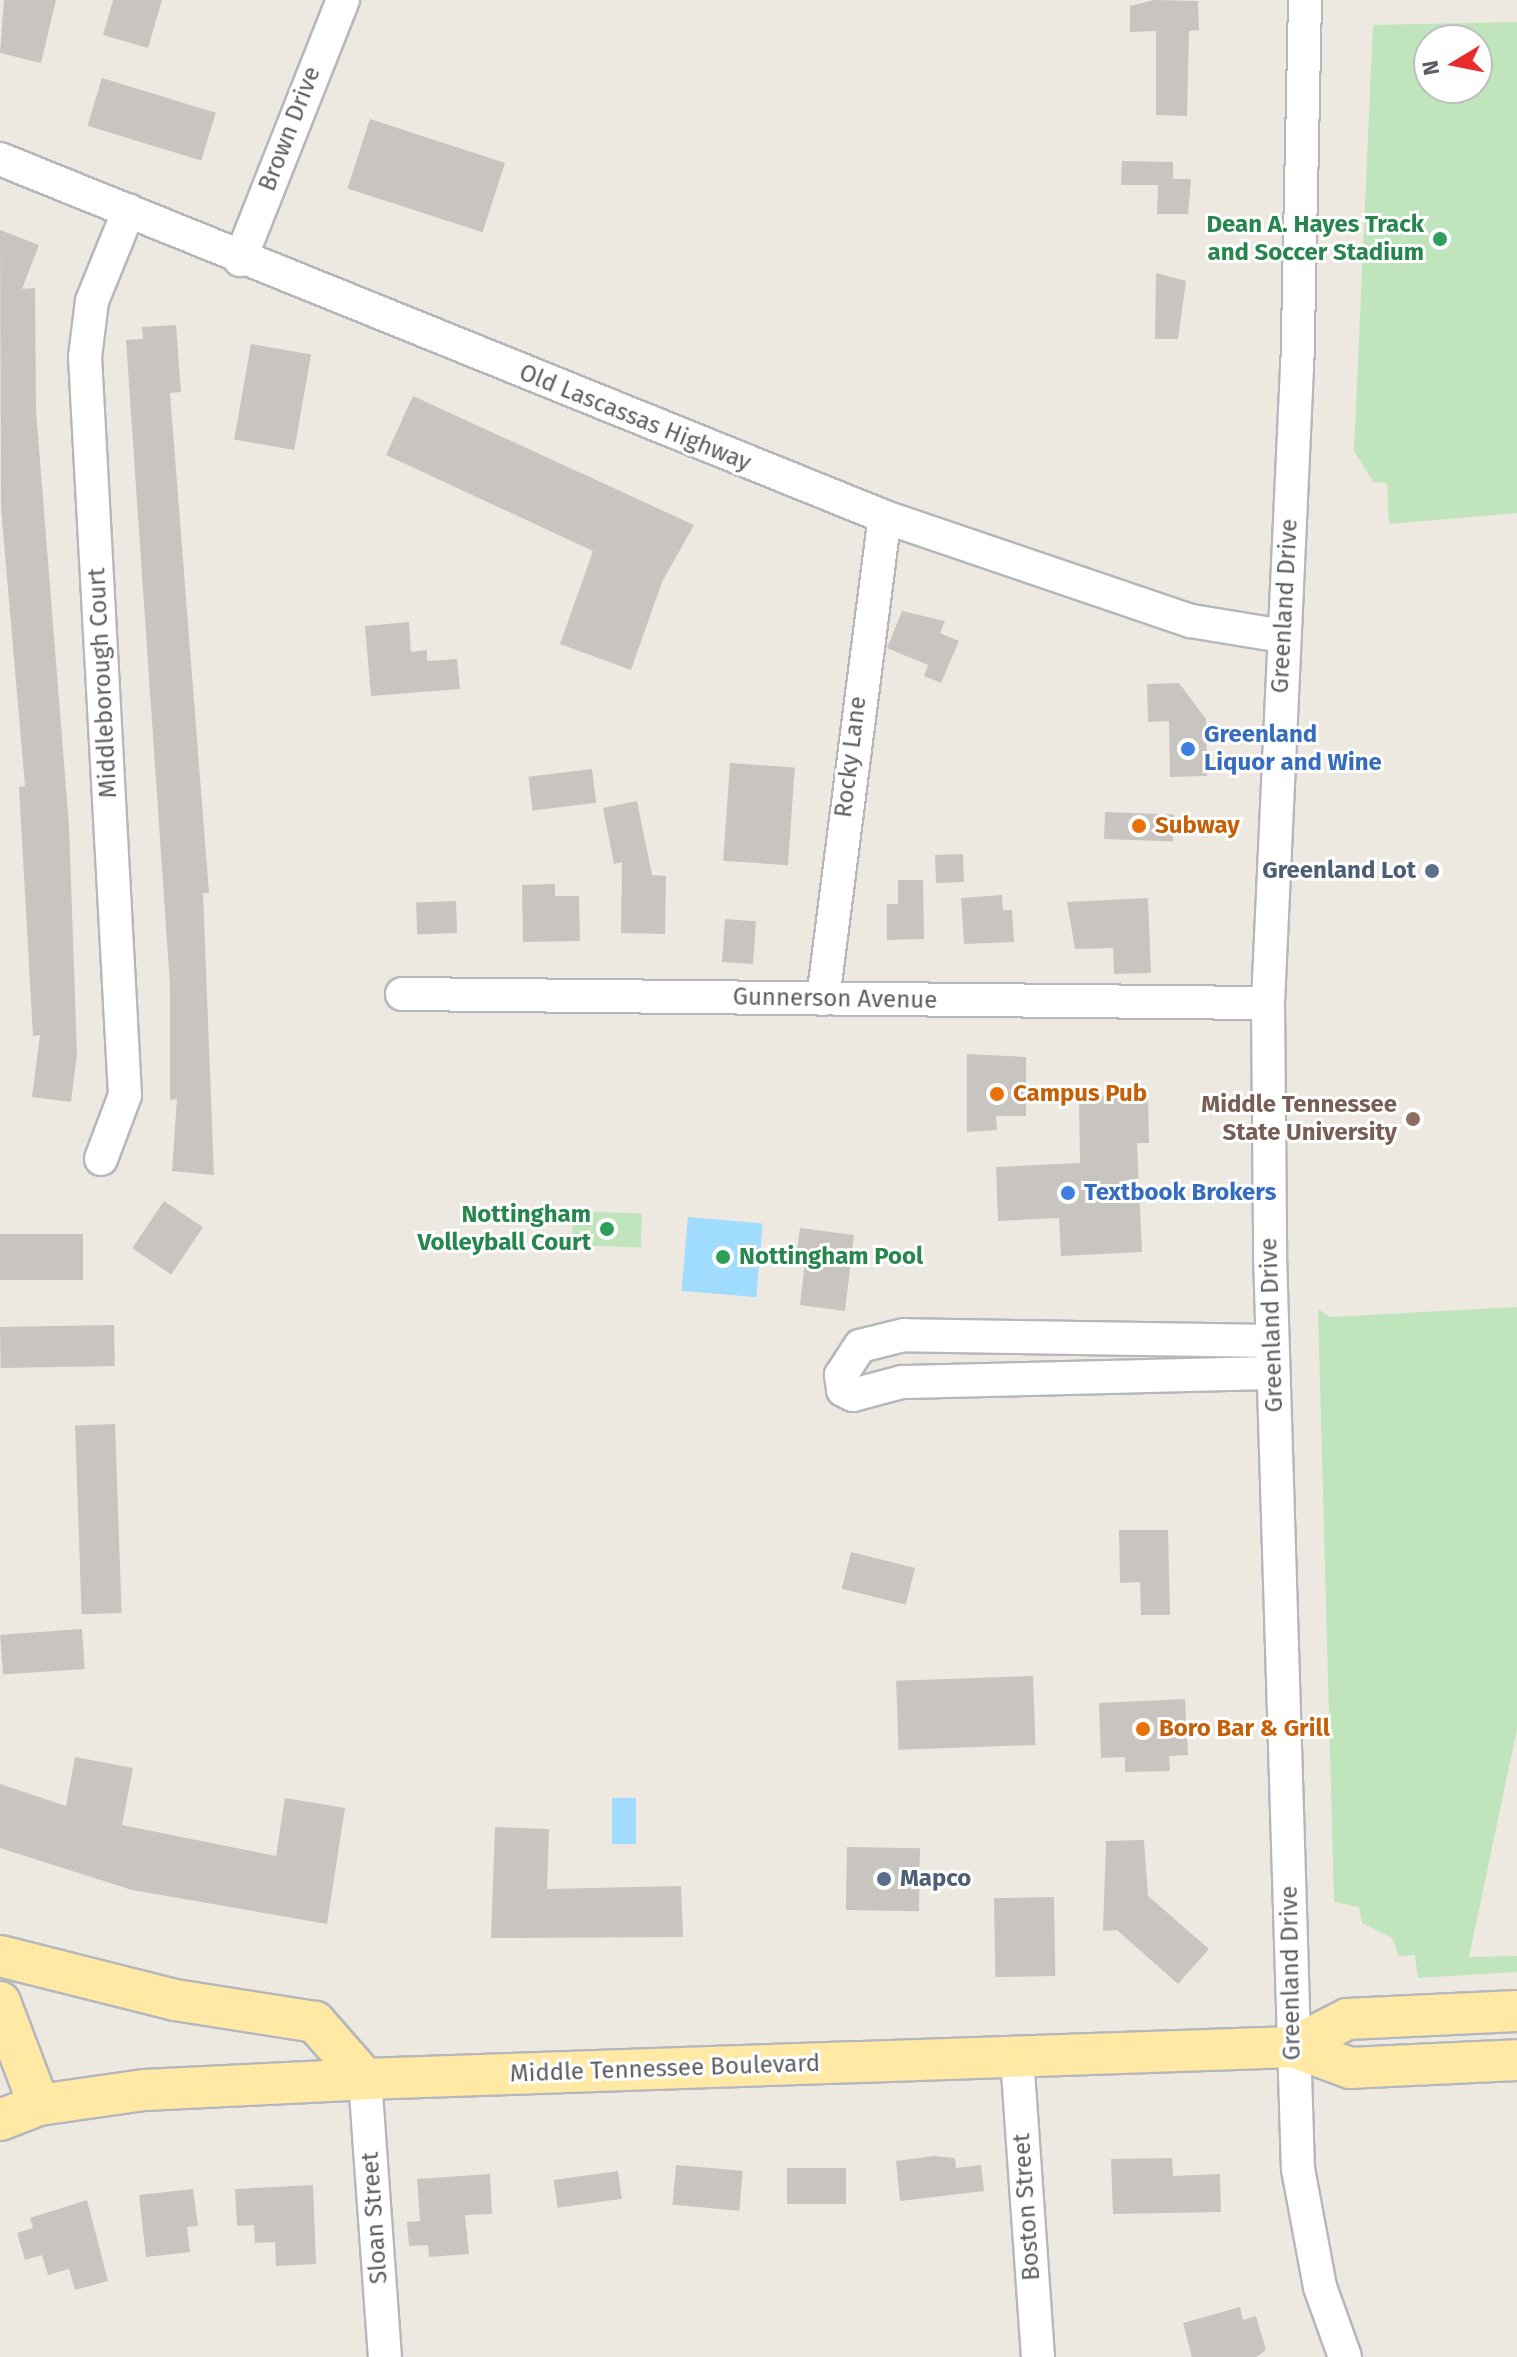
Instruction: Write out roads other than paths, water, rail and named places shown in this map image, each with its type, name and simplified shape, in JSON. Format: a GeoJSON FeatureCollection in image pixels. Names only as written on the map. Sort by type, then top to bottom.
{"type":"FeatureCollection","features":[{"type":"Feature","properties":{"kind":"main road"},"geometry":{"type":"LineString","coordinates":[[0,1956],[175,2000],[315,2022],[365,2079]]}},
{"type":"Feature","properties":{"kind":"main road"},"geometry":{"type":"LineString","coordinates":[[0,2002],[39,2105]]}},
{"type":"Feature","properties":{"kind":"main road","name":"Middle Tennessee Boulevard"},"geometry":{"type":"LineString","coordinates":[[1293,2047],[1347,2019],[1517,2011]]}},
{"type":"Feature","properties":{"kind":"main road","name":"Middle Tennessee Boulevard"},"geometry":{"type":"LineString","coordinates":[[0,2120],[39,2105],[144,2090],[365,2079],[1293,2047],[1350,2068],[1517,2060]]}},
{"type":"Feature","properties":{"kind":"street","name":"Brown Drive"},"geometry":{"type":"LineString","coordinates":[[240,260],[343,0]]}},
{"type":"Feature","properties":{"kind":"street","name":"Greenland Drive"},"geometry":{"type":"LineString","coordinates":[[1305,0],[1268,1003],[1273,1357],[1298,2169],[1320,2287],[1345,2357]]}},
{"type":"Feature","properties":{"kind":"street","name":"Old Lascassas Highway"},"geometry":{"type":"LineString","coordinates":[[0,159],[129,210],[240,260],[885,517],[1191,621],[1283,636]]}},
{"type":"Feature","properties":{"kind":"street","name":"Middleborough Court"},"geometry":{"type":"LineString","coordinates":[[101,1159],[125,1095],[85,357],[92,301],[129,210]]}},
{"type":"Feature","properties":{"kind":"street","name":"Rocky Lane"},"geometry":{"type":"LineString","coordinates":[[823,999],[885,517]]}},
{"type":"Feature","properties":{"kind":"street","name":"Gunnerson Avenue"},"geometry":{"type":"LineString","coordinates":[[402,994],[1268,1003]]}},
{"type":"Feature","properties":{"kind":"street"},"geometry":{"type":"LineString","coordinates":[[904,1335],[1273,1357],[902,1382],[853,1395],[843,1390],[841,1375],[860,1346],[904,1335]]}},
{"type":"Feature","properties":{"kind":"street","name":"Boston Street"},"geometry":{"type":"LineString","coordinates":[[1017,2057],[1038,2357]]}},
{"type":"Feature","properties":{"kind":"street","name":"Sloan Street"},"geometry":{"type":"LineString","coordinates":[[365,2079],[385,2357]]}},
{"type":"Feature","properties":{"kind":"water","name":"Nottingham Pool"},"geometry":{"type":"Polygon","coordinates":[[[688,1217],[763,1224],[756,1297],[682,1291],[688,1217]]]}},
{"type":"Feature","properties":{"kind":"water"},"geometry":{"type":"Polygon","coordinates":[[[612,1798],[636,1798],[636,1844],[612,1844],[612,1798]]]}},
{"type":"Feature","properties":{"kind":"place","name":"Dean A. Hayes Track and Soccer Stadium"},"geometry":{"type":"Point","coordinates":[1440,239]}},
{"type":"Feature","properties":{"kind":"place","name":"Greenland Liquor and Wine"},"geometry":{"type":"Point","coordinates":[1188,749]}},
{"type":"Feature","properties":{"kind":"place","name":"Subway"},"geometry":{"type":"Point","coordinates":[1139,826]}},
{"type":"Feature","properties":{"kind":"place","name":"Greenland Lot"},"geometry":{"type":"Point","coordinates":[1432,871]}},
{"type":"Feature","properties":{"kind":"place","name":"Campus Pub"},"geometry":{"type":"Point","coordinates":[997,1094]}},
{"type":"Feature","properties":{"kind":"place","name":"Middle Tennessee State University"},"geometry":{"type":"Point","coordinates":[1413,1119]}},
{"type":"Feature","properties":{"kind":"place","name":"Textbook Brokers"},"geometry":{"type":"Point","coordinates":[1068,1193]}},
{"type":"Feature","properties":{"kind":"place","name":"Nottingham Volleyball Court"},"geometry":{"type":"Point","coordinates":[607,1229]}},
{"type":"Feature","properties":{"kind":"place","name":"Nottingham Pool"},"geometry":{"type":"Point","coordinates":[723,1257]}},
{"type":"Feature","properties":{"kind":"place","name":"Boro Bar & Grill"},"geometry":{"type":"Point","coordinates":[1143,1729]}},
{"type":"Feature","properties":{"kind":"place","name":"Mapco"},"geometry":{"type":"Point","coordinates":[884,1879]}}]}
